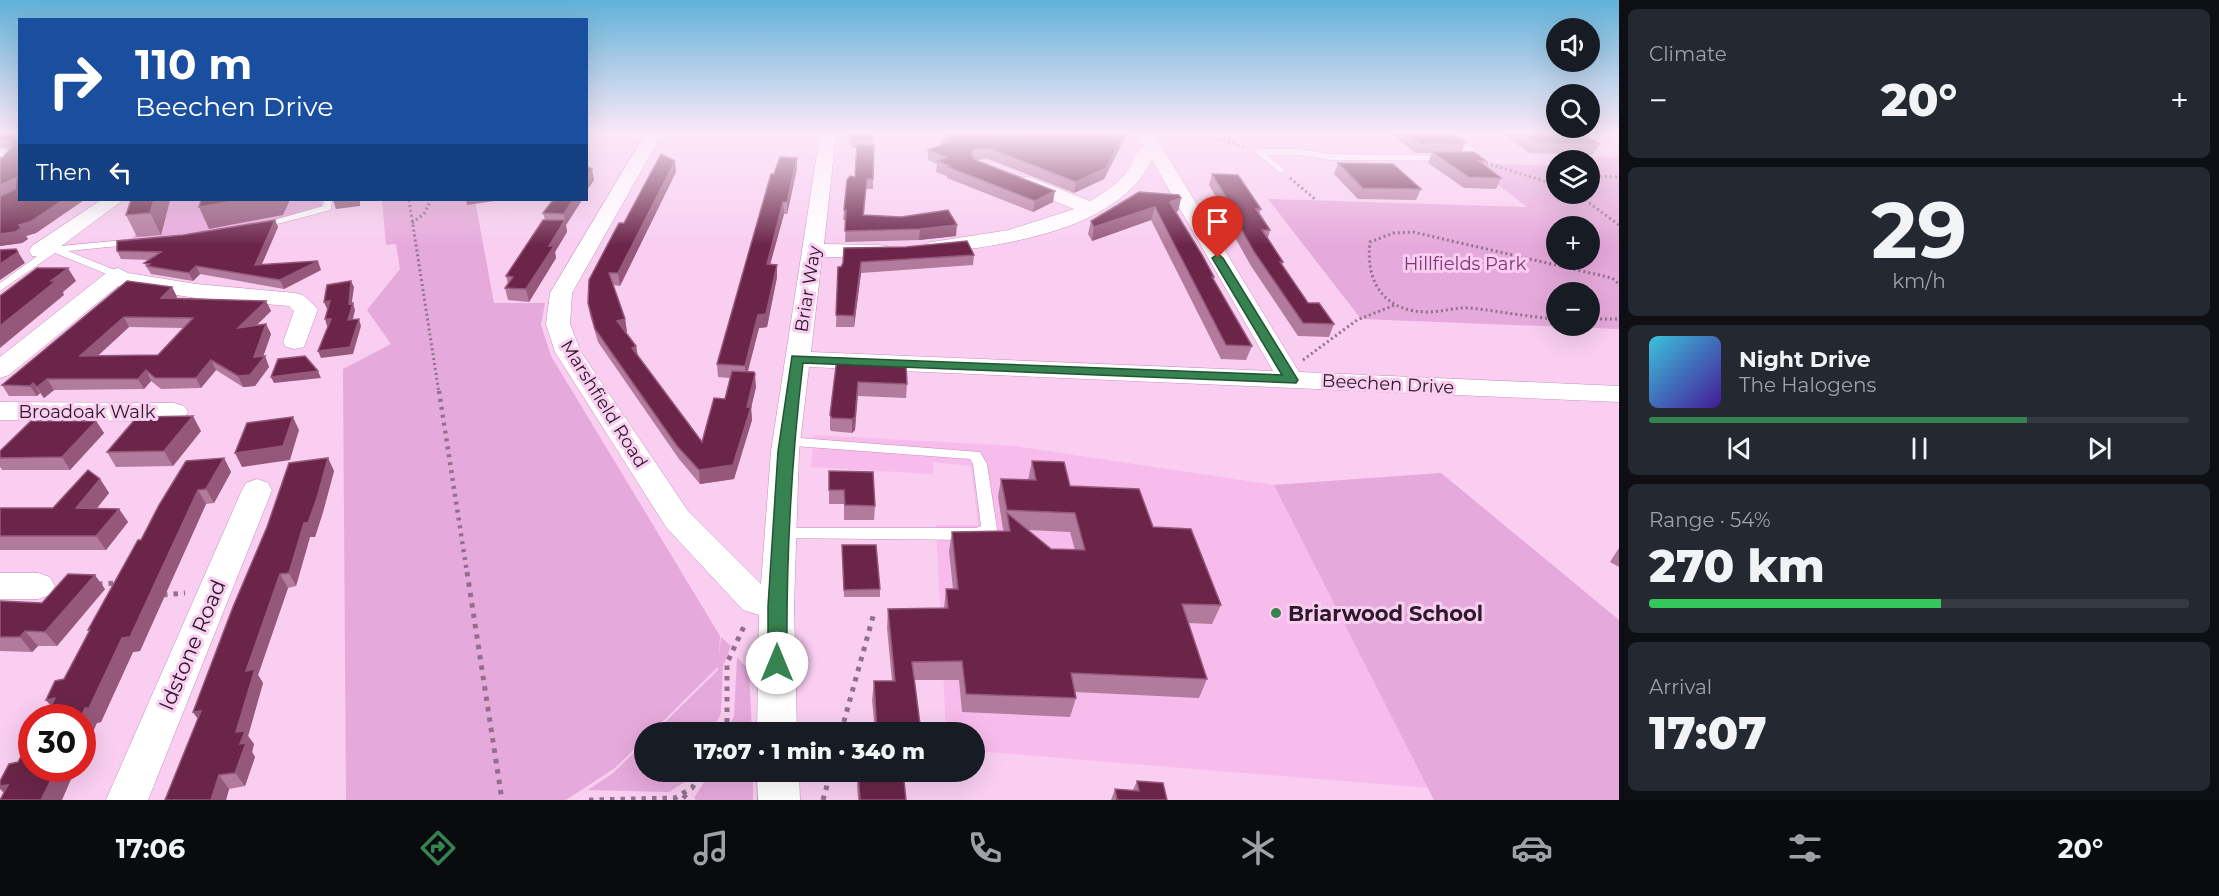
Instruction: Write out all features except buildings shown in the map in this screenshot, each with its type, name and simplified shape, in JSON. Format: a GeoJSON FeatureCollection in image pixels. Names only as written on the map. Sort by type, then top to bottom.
{"type":"FeatureCollection","features":[{"type":"Feature","properties":{"kind":"street","name":"Marshfield Road"},"geometry":{"type":"LineString","coordinates":[[632,171],[561,293],[558,324],[568,352],[676,519],[766,603]]}},
{"type":"Feature","properties":{"kind":"street","name":"Briar Way"},"geometry":{"type":"LineString","coordinates":[[776,722],[766,603],[780,534],[786,442],[823,171]]}},
{"type":"Feature","properties":{"kind":"street"},"geometry":{"type":"LineString","coordinates":[[915,249],[979,242],[1029,231],[1090,208],[1113,195],[1136,171]]}},
{"type":"Feature","properties":{"kind":"street"},"geometry":{"type":"LineString","coordinates":[[1167,171],[1289,376]]}},
{"type":"Feature","properties":{"kind":"street"},"geometry":{"type":"LineString","coordinates":[[1003,174],[1090,208]]}},
{"type":"Feature","properties":{"kind":"street"},"geometry":{"type":"LineString","coordinates":[[18,253],[47,250],[112,201]]}},
{"type":"Feature","properties":{"kind":"street"},"geometry":{"type":"LineString","coordinates":[[814,250],[894,250]]}},
{"type":"Feature","properties":{"kind":"street"},"geometry":{"type":"LineString","coordinates":[[5,361],[115,277],[196,291],[295,300],[306,309],[295,342]]}},
{"type":"Feature","properties":{"kind":"street","name":"Beechen Drive"},"geometry":{"type":"LineString","coordinates":[[797,359],[1289,376],[1619,394]]}},
{"type":"Feature","properties":{"kind":"street","name":"Broadoak Walk"},"geometry":{"type":"LineString","coordinates":[[0,411],[174,412]]}},
{"type":"Feature","properties":{"kind":"street","name":"Idstone Road"},"geometry":{"type":"LineString","coordinates":[[127,800],[257,490]]}},
{"type":"Feature","properties":{"kind":"street"},"geometry":{"type":"LineString","coordinates":[[0,586],[38,586]]}},
{"type":"Feature","properties":{"kind":"street"},"geometry":{"type":"LineString","coordinates":[[778,782],[779,800]]}},
{"type":"Feature","properties":{"kind":"lane"},"geometry":{"type":"LineString","coordinates":[[244,228],[267,225],[328,208],[328,201]]}},
{"type":"Feature","properties":{"kind":"lane"},"geometry":{"type":"LineString","coordinates":[[0,288],[47,250],[148,241]]}},
{"type":"Feature","properties":{"kind":"lane"},"geometry":{"type":"LineString","coordinates":[[47,250],[115,277]]}},
{"type":"Feature","properties":{"kind":"lane"},"geometry":{"type":"LineString","coordinates":[[780,534],[978,534],[989,529],[980,464],[975,455],[786,442]]}},
{"type":"Feature","properties":{"kind":"path"},"geometry":{"type":"LineString","coordinates":[[1282,171],[1316,201]]}},
{"type":"Feature","properties":{"kind":"path"},"geometry":{"type":"LineString","coordinates":[[1513,171],[1546,182]]}},
{"type":"Feature","properties":{"kind":"path"},"geometry":{"type":"LineString","coordinates":[[1600,176],[1619,177]]}},
{"type":"Feature","properties":{"kind":"path"},"geometry":{"type":"LineString","coordinates":[[409,201],[502,800]]}},
{"type":"Feature","properties":{"kind":"path"},"geometry":{"type":"LineString","coordinates":[[412,223],[426,212],[431,201]]}},
{"type":"Feature","properties":{"kind":"path"},"geometry":{"type":"LineString","coordinates":[[1591,204],[1619,225]]}},
{"type":"Feature","properties":{"kind":"path"},"geometry":{"type":"LineString","coordinates":[[1546,318],[1468,308],[1427,312],[1396,305],[1379,294],[1376,288],[1369,252],[1370,242],[1393,233],[1413,232],[1440,237],[1487,251],[1612,278],[1619,284]]}},
{"type":"Feature","properties":{"kind":"path"},"geometry":{"type":"LineString","coordinates":[[1289,376],[1365,314],[1379,307],[1396,305]]}},
{"type":"Feature","properties":{"kind":"path"},"geometry":{"type":"LineString","coordinates":[[1600,319],[1619,319]]}},
{"type":"Feature","properties":{"kind":"path"},"geometry":{"type":"LineString","coordinates":[[96,584],[118,583],[112,592]]}},
{"type":"Feature","properties":{"kind":"path"},"geometry":{"type":"LineString","coordinates":[[161,596],[216,589]]}},
{"type":"Feature","properties":{"kind":"path"},"geometry":{"type":"LineString","coordinates":[[727,722],[727,663],[766,603]]}},
{"type":"Feature","properties":{"kind":"path"},"geometry":{"type":"LineString","coordinates":[[844,722],[874,613]]}},
{"type":"Feature","properties":{"kind":"path"},"geometry":{"type":"LineString","coordinates":[[589,800],[686,798],[696,782]]}},
{"type":"Feature","properties":{"kind":"path"},"geometry":{"type":"LineString","coordinates":[[823,800],[828,782]]}},
{"type":"Feature","properties":{"kind":"shaded area","name":"Briarwood School"},"geometry":{"type":"Polygon","coordinates":[[[814,435],[1014,446],[1274,485],[1441,473],[1619,620],[1619,800],[1434,800],[1428,788],[985,752],[985,722],[946,722],[936,525],[978,525],[971,466],[933,462],[933,474],[811,467],[814,435]]]}},
{"type":"Feature","properties":{"kind":"green space","name":"Hillfields Park"},"geometry":{"type":"Polygon","coordinates":[[[1481,171],[1546,171],[1546,204],[1600,204],[1600,171],[1619,171],[1619,329],[1600,328],[1600,282],[1546,282],[1546,326],[1361,319],[1268,199],[1527,207],[1481,171]]]}},
{"type":"Feature","properties":{"kind":"green space"},"geometry":{"type":"Polygon","coordinates":[[[169,201],[215,201],[213,214],[290,201],[322,201],[322,209],[275,219],[228,228],[132,238],[169,201]]]}},
{"type":"Feature","properties":{"kind":"green space"},"geometry":{"type":"Polygon","coordinates":[[[382,201],[475,201],[494,303],[545,303],[541,325],[551,356],[720,636],[719,655],[721,637],[731,646],[723,666],[721,713],[717,722],[665,722],[718,670],[718,667],[662,722],[634,722],[634,750],[615,768],[566,800],[346,800],[343,369],[391,344],[367,310],[400,269],[396,244],[386,245],[382,201]]]}},
{"type":"Feature","properties":{"kind":"green space"},"geometry":{"type":"Polygon","coordinates":[[[1441,473],[1619,620],[1619,800],[1434,800],[1274,485],[1441,473]]]}},
{"type":"Feature","properties":{"kind":"green space"},"geometry":{"type":"Polygon","coordinates":[[[737,657],[749,670],[752,722],[731,722],[734,716],[737,657]]]}},
{"type":"Feature","properties":{"kind":"green space"},"geometry":{"type":"Polygon","coordinates":[[[634,753],[634,782],[684,782],[669,792],[588,790],[613,773],[634,753]]]}},
{"type":"Feature","properties":{"kind":"green space"},"geometry":{"type":"Polygon","coordinates":[[[704,782],[753,782],[753,800],[696,800],[694,798],[704,782]]]}},
{"type":"Feature","properties":{"kind":"place","name":"Briarwood School"},"geometry":{"type":"Point","coordinates":[1276,613]}},
{"type":"Feature","properties":{"kind":"route"},"geometry":{"type":"LineString","coordinates":[[777,663],[777,606],[785,451],[797,359],[1291,380],[1218,258]]}}]}
